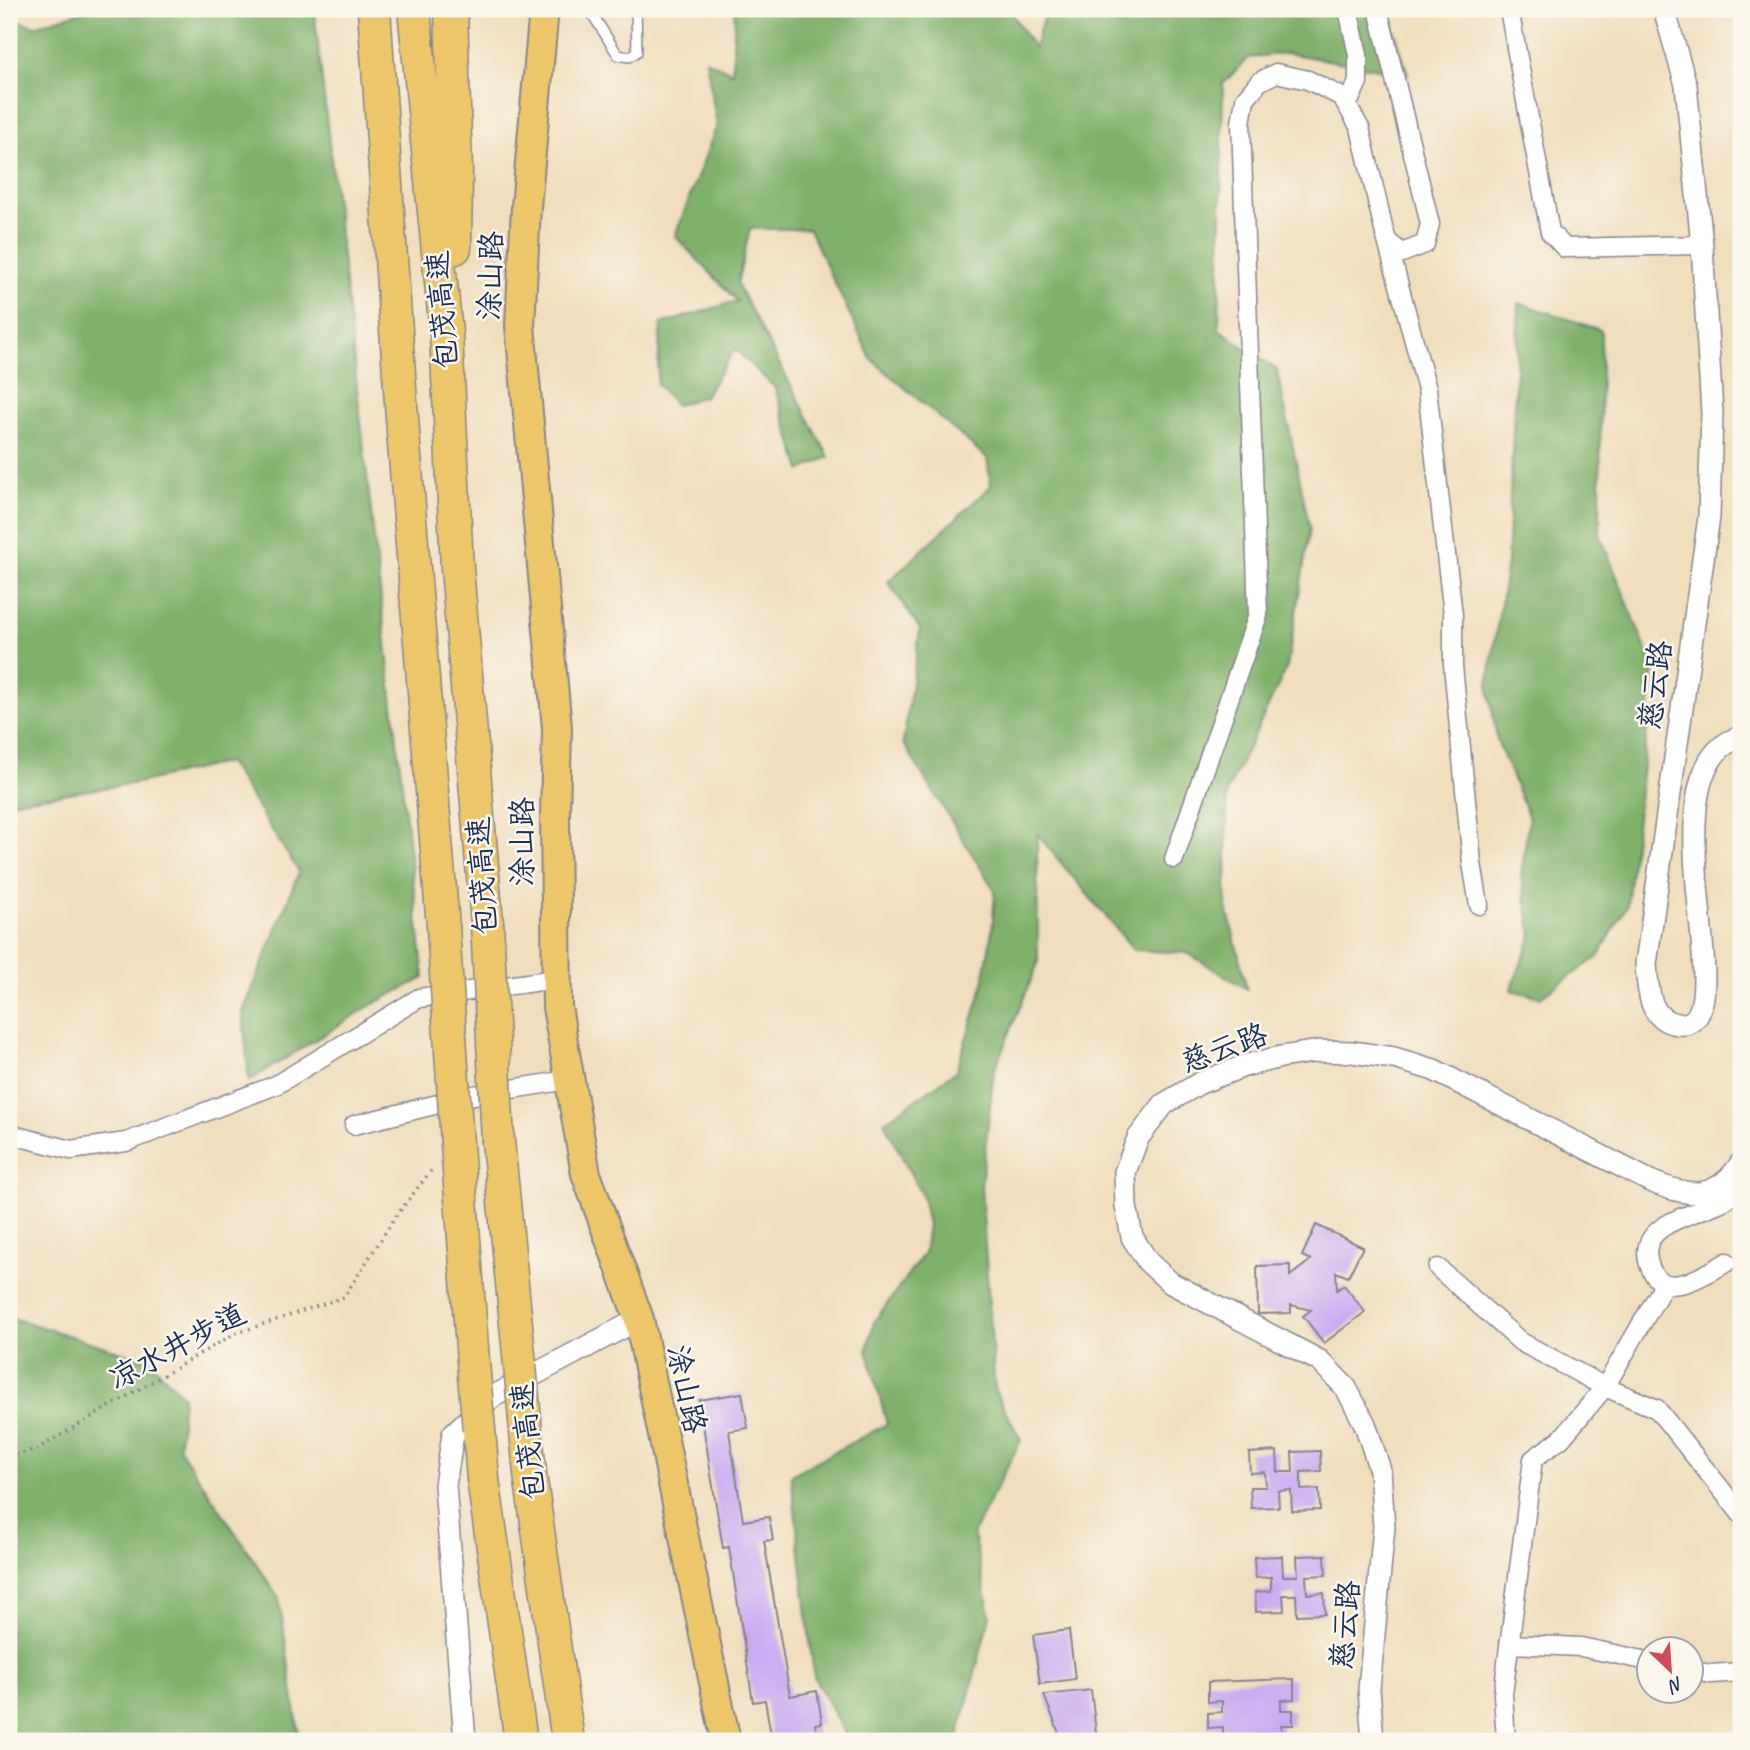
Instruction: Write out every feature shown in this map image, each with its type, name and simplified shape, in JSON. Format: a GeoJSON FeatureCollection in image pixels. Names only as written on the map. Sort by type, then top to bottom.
{"type":"FeatureCollection","features":[{"type":"Feature","properties":{"kind":"highway"},"geometry":{"type":"LineString","coordinates":[[359,9],[404,432]]}},
{"type":"Feature","properties":{"kind":"highway","name":"包茂高速"},"geometry":{"type":"LineString","coordinates":[[374,9],[474,1375],[483,1479],[521,1741]]}},
{"type":"Feature","properties":{"kind":"highway","name":"包茂高速"},"geometry":{"type":"LineString","coordinates":[[414,9],[446,332],[457,568],[487,923],[498,1141],[530,1474],[568,1741]]}},
{"type":"Feature","properties":{"kind":"highway"},"geometry":{"type":"LineString","coordinates":[[451,9],[456,172],[453,487]]}},
{"type":"Feature","properties":{"kind":"main road","name":"涂山路"},"geometry":{"type":"LineString","coordinates":[[544,9],[526,207],[520,326],[557,728],[557,1007],[586,1174],[639,1319],[726,1741]]}},
{"type":"Feature","properties":{"kind":"street"},"geometry":{"type":"LineString","coordinates":[[1347,106],[1358,82],[1358,55],[1348,9]]}},
{"type":"Feature","properties":{"kind":"street"},"geometry":{"type":"LineString","coordinates":[[1378,9],[1430,224],[1425,244],[1402,253],[1387,241]]}},
{"type":"Feature","properties":{"kind":"street"},"geometry":{"type":"LineString","coordinates":[[1509,9],[1550,232],[1565,248],[1702,245]]}},
{"type":"Feature","properties":{"kind":"street","name":"慈云路"},"geometry":{"type":"LineString","coordinates":[[1664,9],[1686,85],[1702,245],[1712,413],[1709,517],[1646,964],[1648,991],[1656,1014],[1667,1022],[1676,1024],[1698,1023],[1717,1007],[1723,975]]}},
{"type":"Feature","properties":{"kind":"street"},"geometry":{"type":"LineString","coordinates":[[1174,859],[1258,615],[1241,123],[1245,99],[1259,82],[1276,73],[1308,80],[1342,97],[1360,128],[1427,389],[1454,615],[1454,665],[1472,863],[1479,905]]}},
{"type":"Feature","properties":{"kind":"street"},"geometry":{"type":"LineString","coordinates":[[1723,950],[1705,833],[1705,792],[1710,764],[1717,752],[1741,737]]}},
{"type":"Feature","properties":{"kind":"street"},"geometry":{"type":"LineString","coordinates":[[9,1134],[71,1150],[127,1142],[276,1085],[419,998],[556,979]]}},
{"type":"Feature","properties":{"kind":"street","name":"慈云路"},"geometry":{"type":"LineString","coordinates":[[1373,1741],[1369,1689],[1384,1527],[1380,1470],[1365,1424],[1346,1388],[1320,1361],[1171,1283],[1148,1262],[1132,1237],[1126,1206],[1125,1172],[1138,1138],[1164,1104],[1200,1083],[1244,1066],[1281,1057],[1319,1051],[1352,1052],[1394,1058],[1434,1070],[1650,1181],[1680,1193],[1707,1192],[1730,1180],[1741,1163]]}},
{"type":"Feature","properties":{"kind":"street"},"geometry":{"type":"LineString","coordinates":[[354,1125],[474,1095],[568,1080]]}},
{"type":"Feature","properties":{"kind":"street"},"geometry":{"type":"LineString","coordinates":[[1727,1262],[1695,1279],[1672,1287],[1664,1285],[1656,1278],[1647,1258],[1650,1243],[1660,1228],[1692,1212],[1721,1202],[1737,1193],[1741,1187]]}},
{"type":"Feature","properties":{"kind":"street"},"geometry":{"type":"LineString","coordinates":[[1438,1268],[1521,1342],[1605,1387],[1657,1409],[1741,1514]]}},
{"type":"Feature","properties":{"kind":"street"},"geometry":{"type":"LineString","coordinates":[[1506,1741],[1503,1693],[1533,1459],[1561,1439],[1605,1387],[1664,1285]]}},
{"type":"Feature","properties":{"kind":"street"},"geometry":{"type":"LineString","coordinates":[[465,1741],[445,1485],[453,1434],[492,1397],[639,1319]]}},
{"type":"Feature","properties":{"kind":"street"},"geometry":{"type":"LineString","coordinates":[[1509,1644],[1581,1647],[1634,1658]]}},
{"type":"Feature","properties":{"kind":"street"},"geometry":{"type":"LineString","coordinates":[[1704,1673],[1741,1672]]}},
{"type":"Feature","properties":{"kind":"lane"},"geometry":{"type":"LineString","coordinates":[[589,9],[618,55],[629,57],[637,52],[636,9]]}},
{"type":"Feature","properties":{"kind":"path","name":"凉水井步道"},"geometry":{"type":"LineString","coordinates":[[9,1457],[37,1449],[234,1334],[344,1297],[396,1216],[435,1166]]}},
{"type":"Feature","properties":{"kind":"green space"},"geometry":{"type":"Polygon","coordinates":[[[91,9],[314,9],[424,978],[373,1004],[249,1081],[243,1012],[299,872],[228,762],[137,783],[9,802],[9,18],[34,26],[91,9]]]}},
{"type":"Feature","properties":{"kind":"green space"},"geometry":{"type":"Polygon","coordinates":[[[735,9],[1009,9],[1034,48],[1046,9],[1118,9],[1123,19],[1128,9],[1388,9],[1408,74],[1286,53],[1248,58],[1223,84],[1219,329],[1277,370],[1310,529],[1287,667],[1227,792],[1226,904],[1247,989],[1187,953],[1134,950],[1037,834],[1038,963],[994,1071],[981,1186],[995,1391],[1021,1440],[973,1533],[990,1616],[957,1741],[845,1741],[847,1738],[814,1677],[791,1475],[887,1424],[867,1350],[874,1322],[924,1253],[928,1225],[922,1196],[884,1122],[956,1071],[982,989],[992,931],[995,891],[903,743],[920,629],[888,582],[991,486],[987,458],[871,359],[809,229],[750,229],[737,284],[829,457],[801,470],[775,388],[735,349],[705,396],[676,405],[657,384],[661,324],[737,301],[675,236],[717,125],[706,60],[732,72],[735,9]]]}},
{"type":"Feature","properties":{"kind":"green space"},"geometry":{"type":"Polygon","coordinates":[[[1519,303],[1601,330],[1600,535],[1654,669],[1627,906],[1598,957],[1540,997],[1511,990],[1532,935],[1521,876],[1529,818],[1497,740],[1488,685],[1507,563],[1519,303]]]}},
{"type":"Feature","properties":{"kind":"green space"},"geometry":{"type":"Polygon","coordinates":[[[9,1317],[150,1361],[183,1396],[179,1448],[279,1598],[300,1741],[9,1741],[9,1317]]]}},
{"type":"Feature","properties":{"kind":"building"},"geometry":{"type":"Polygon","coordinates":[[[1316,1225],[1363,1247],[1348,1277],[1336,1272],[1337,1290],[1344,1285],[1365,1312],[1324,1343],[1303,1316],[1311,1310],[1291,1305],[1291,1313],[1258,1314],[1257,1266],[1290,1265],[1290,1276],[1311,1260],[1302,1256],[1316,1225]]]}},
{"type":"Feature","properties":{"kind":"building"},"geometry":{"type":"Polygon","coordinates":[[[742,1393],[748,1428],[729,1431],[743,1521],[769,1517],[773,1540],[764,1541],[790,1696],[817,1691],[822,1723],[815,1724],[818,1741],[772,1741],[765,1700],[753,1702],[729,1547],[723,1548],[699,1400],[742,1393]]]}},
{"type":"Feature","properties":{"kind":"building"},"geometry":{"type":"Polygon","coordinates":[[[1277,1451],[1278,1472],[1293,1472],[1292,1452],[1320,1451],[1321,1471],[1301,1472],[1301,1490],[1319,1489],[1320,1510],[1292,1511],[1291,1490],[1278,1491],[1279,1507],[1251,1508],[1250,1487],[1266,1487],[1265,1472],[1250,1473],[1249,1453],[1277,1451]]]}},
{"type":"Feature","properties":{"kind":"building"},"geometry":{"type":"Polygon","coordinates":[[[1325,1555],[1326,1575],[1306,1576],[1307,1594],[1324,1593],[1325,1614],[1297,1615],[1296,1595],[1283,1595],[1284,1611],[1256,1612],[1255,1592],[1271,1591],[1271,1577],[1255,1578],[1254,1557],[1282,1556],[1283,1576],[1298,1576],[1297,1556],[1325,1555]]]}},
{"type":"Feature","properties":{"kind":"building"},"geometry":{"type":"Polygon","coordinates":[[[1069,1630],[1075,1679],[1040,1684],[1033,1635],[1069,1630]]]}},
{"type":"Feature","properties":{"kind":"building"},"geometry":{"type":"Polygon","coordinates":[[[1294,1679],[1294,1699],[1281,1700],[1281,1710],[1293,1710],[1293,1725],[1281,1725],[1282,1735],[1294,1734],[1294,1741],[1208,1741],[1208,1737],[1223,1737],[1223,1727],[1208,1728],[1208,1713],[1222,1712],[1222,1701],[1208,1702],[1208,1682],[1294,1679]]]}},
{"type":"Feature","properties":{"kind":"building"},"geometry":{"type":"Polygon","coordinates":[[[1091,1690],[1097,1741],[1062,1741],[1044,1695],[1091,1690]]]}}]}
